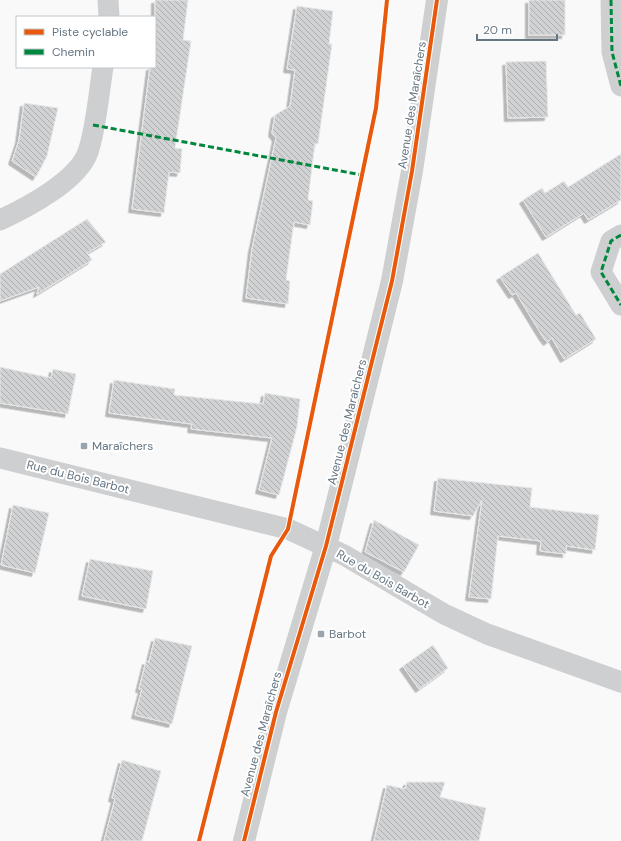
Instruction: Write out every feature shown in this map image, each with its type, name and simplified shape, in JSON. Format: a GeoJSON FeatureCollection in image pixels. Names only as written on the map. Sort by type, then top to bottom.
{"type":"FeatureCollection","features":[{"type":"Feature","properties":{"kind":"street"},"geometry":{"type":"LineString","coordinates":[[108,0],[109,16]]}},
{"type":"Feature","properties":{"kind":"street","name":"Avenue des Maraîchers"},"geometry":{"type":"LineString","coordinates":[[244,841],[276,712],[326,546],[392,281],[412,171],[437,0]]}},
{"type":"Feature","properties":{"kind":"street"},"geometry":{"type":"LineString","coordinates":[[611,0],[612,52],[621,86]]}},
{"type":"Feature","properties":{"kind":"street"},"geometry":{"type":"LineString","coordinates":[[0,220],[38,201],[73,173],[88,153],[103,68]]}},
{"type":"Feature","properties":{"kind":"street"},"geometry":{"type":"LineString","coordinates":[[621,235],[611,241],[601,272],[621,305]]}},
{"type":"Feature","properties":{"kind":"street","name":"Rue du Bois Barbot"},"geometry":{"type":"LineString","coordinates":[[0,458],[288,529],[326,546],[444,614],[487,634],[621,682]]}},
{"type":"Feature","properties":{"kind":"building"},"geometry":{"type":"Polygon","coordinates":[[[155,0],[188,0],[183,40],[191,41],[175,148],[182,149],[180,173],[169,172],[164,213],[132,209],[150,68],[156,68],[155,0]]]}},
{"type":"Feature","properties":{"kind":"building"},"geometry":{"type":"Polygon","coordinates":[[[529,0],[565,0],[565,35],[529,35],[529,0]]]}},
{"type":"Feature","properties":{"kind":"building"},"geometry":{"type":"Polygon","coordinates":[[[297,6],[333,11],[329,44],[332,44],[318,144],[315,143],[308,200],[313,201],[310,225],[294,222],[286,280],[290,281],[288,304],[246,298],[252,249],[276,138],[272,133],[275,115],[290,106],[295,70],[287,69],[297,6]]]}},
{"type":"Feature","properties":{"kind":"building"},"geometry":{"type":"Polygon","coordinates":[[[546,61],[548,117],[508,118],[506,62],[546,61]]]}},
{"type":"Feature","properties":{"kind":"building"},"geometry":{"type":"Polygon","coordinates":[[[24,103],[58,108],[47,156],[36,177],[12,161],[19,140],[24,103]]]}},
{"type":"Feature","properties":{"kind":"building"},"geometry":{"type":"Polygon","coordinates":[[[621,154],[621,200],[588,220],[584,213],[546,237],[523,200],[542,188],[545,193],[564,181],[568,187],[621,154]]]}},
{"type":"Feature","properties":{"kind":"building"},"geometry":{"type":"Polygon","coordinates":[[[87,219],[106,242],[87,253],[92,260],[37,294],[39,287],[0,301],[0,274],[87,219]]]}},
{"type":"Feature","properties":{"kind":"building"},"geometry":{"type":"Polygon","coordinates":[[[538,253],[576,315],[580,313],[596,339],[564,359],[552,338],[547,342],[516,293],[512,295],[500,277],[538,253]]]}},
{"type":"Feature","properties":{"kind":"building"},"geometry":{"type":"Polygon","coordinates":[[[0,367],[51,378],[53,369],[76,374],[68,414],[0,403],[0,367]]]}},
{"type":"Feature","properties":{"kind":"building"},"geometry":{"type":"Polygon","coordinates":[[[114,380],[175,389],[174,395],[263,404],[265,393],[300,399],[297,427],[279,495],[259,490],[272,438],[191,429],[192,424],[109,413],[114,380]]]}},
{"type":"Feature","properties":{"kind":"building"},"geometry":{"type":"Polygon","coordinates":[[[438,478],[532,488],[530,507],[599,515],[595,550],[566,546],[566,554],[540,551],[541,541],[498,536],[491,599],[469,597],[482,500],[473,516],[434,511],[438,478]]]}},
{"type":"Feature","properties":{"kind":"building"},"geometry":{"type":"Polygon","coordinates":[[[13,505],[49,513],[35,573],[1,565],[13,505]]]}},
{"type":"Feature","properties":{"kind":"building"},"geometry":{"type":"Polygon","coordinates":[[[374,520],[419,545],[404,572],[365,552],[374,520]]]}},
{"type":"Feature","properties":{"kind":"building"},"geometry":{"type":"Polygon","coordinates":[[[90,559],[153,571],[146,609],[82,596],[90,559]]]}},
{"type":"Feature","properties":{"kind":"building"},"geometry":{"type":"Polygon","coordinates":[[[155,638],[192,646],[172,724],[135,715],[142,689],[139,689],[146,661],[149,662],[155,638]]]}},
{"type":"Feature","properties":{"kind":"building"},"geometry":{"type":"Polygon","coordinates":[[[433,645],[448,668],[419,689],[403,666],[433,645]]]}},
{"type":"Feature","properties":{"kind":"building"},"geometry":{"type":"Polygon","coordinates":[[[122,760],[161,771],[142,841],[104,841],[115,799],[112,798],[122,760]]]}},
{"type":"Feature","properties":{"kind":"building"},"geometry":{"type":"Polygon","coordinates":[[[407,782],[445,782],[440,797],[486,808],[479,841],[374,841],[387,785],[405,789],[407,782]]]}},
{"type":"Feature","properties":{"kind":"marked path"},"geometry":{"type":"LineString","coordinates":[[611,0],[612,52],[621,86]]}},
{"type":"Feature","properties":{"kind":"marked path"},"geometry":{"type":"LineString","coordinates":[[93,125],[362,175]]}},
{"type":"Feature","properties":{"kind":"marked path"},"geometry":{"type":"LineString","coordinates":[[621,235],[611,241],[601,272],[621,305]]}},
{"type":"Feature","properties":{"kind":"cycle path"},"geometry":{"type":"LineString","coordinates":[[199,841],[271,556],[288,529],[376,108],[387,0]]}},
{"type":"Feature","properties":{"kind":"cycle path"},"geometry":{"type":"LineString","coordinates":[[244,841],[276,712],[326,546],[392,281],[412,171],[437,0]]}},
{"type":"Feature","properties":{"kind":"place","name":"Maraîchers"},"geometry":{"type":"Point","coordinates":[84,446]}},
{"type":"Feature","properties":{"kind":"place","name":"Barbot"},"geometry":{"type":"Point","coordinates":[321,634]}}]}
